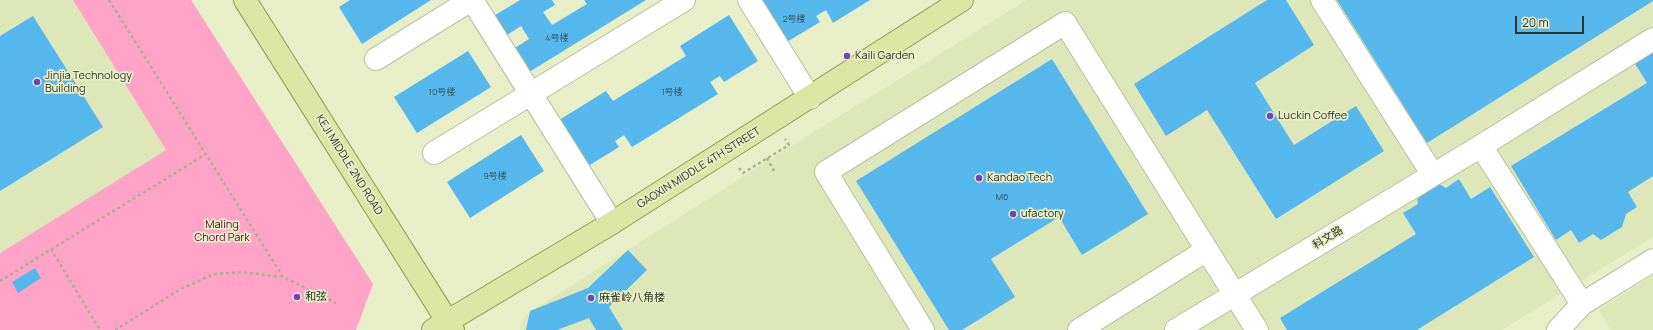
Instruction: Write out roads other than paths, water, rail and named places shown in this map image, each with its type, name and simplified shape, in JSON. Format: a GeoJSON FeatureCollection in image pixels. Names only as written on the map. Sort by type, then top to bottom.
{"type":"FeatureCollection","features":[{"type":"Feature","properties":{"kind":"main road","name":"KEJI MIDDLE 2ND ROAD"},"geometry":{"type":"LineString","coordinates":[[245,0],[444,327]]}},
{"type":"Feature","properties":{"kind":"main road","name":"GAOXIN MIDDLE 4TH STREET"},"geometry":{"type":"LineString","coordinates":[[444,327],[612,223],[962,0]]}},
{"type":"Feature","properties":{"kind":"street"},"geometry":{"type":"LineString","coordinates":[[376,60],[472,0],[612,223]]}},
{"type":"Feature","properties":{"kind":"street"},"geometry":{"type":"LineString","coordinates":[[434,153],[684,0]]}},
{"type":"Feature","properties":{"kind":"street"},"geometry":{"type":"LineString","coordinates":[[749,0],[810,98]]}},
{"type":"Feature","properties":{"kind":"street"},"geometry":{"type":"LineString","coordinates":[[1322,0],[1433,175]]}},
{"type":"Feature","properties":{"kind":"street"},"geometry":{"type":"LineString","coordinates":[[923,330],[826,172],[1065,23],[1257,330]]}},
{"type":"Feature","properties":{"kind":"street","name":"科文路"},"geometry":{"type":"LineString","coordinates":[[1176,330],[1481,146],[1653,39]]}},
{"type":"Feature","properties":{"kind":"street"},"geometry":{"type":"LineString","coordinates":[[1481,146],[1582,304]]}},
{"type":"Feature","properties":{"kind":"street"},"geometry":{"type":"LineString","coordinates":[[1089,327],[1207,250]]}},
{"type":"Feature","properties":{"kind":"street"},"geometry":{"type":"LineString","coordinates":[[1558,330],[1582,304],[1653,260]]}},
{"type":"Feature","properties":{"kind":"place","name":"Kaili Garden"},"geometry":{"type":"Point","coordinates":[847,56]}},
{"type":"Feature","properties":{"kind":"place","name":"Jinjia Technology Building"},"geometry":{"type":"Point","coordinates":[37,82]}},
{"type":"Feature","properties":{"kind":"place","name":"Luckin Coffee"},"geometry":{"type":"Point","coordinates":[1270,116]}},
{"type":"Feature","properties":{"kind":"place","name":"Kandao Tech"},"geometry":{"type":"Point","coordinates":[979,178]}},
{"type":"Feature","properties":{"kind":"place","name":"ufactory"},"geometry":{"type":"Point","coordinates":[1013,214]}},
{"type":"Feature","properties":{"kind":"place","name":"和弦"},"geometry":{"type":"Point","coordinates":[297,297]}},
{"type":"Feature","properties":{"kind":"place","name":"麻雀岭八角楼"},"geometry":{"type":"Point","coordinates":[591,298]}},
{"type":"Feature","properties":{"kind":"park label","name":"Maling Chord Park"},"geometry":{"type":"Point","coordinates":[222,231]}}]}
